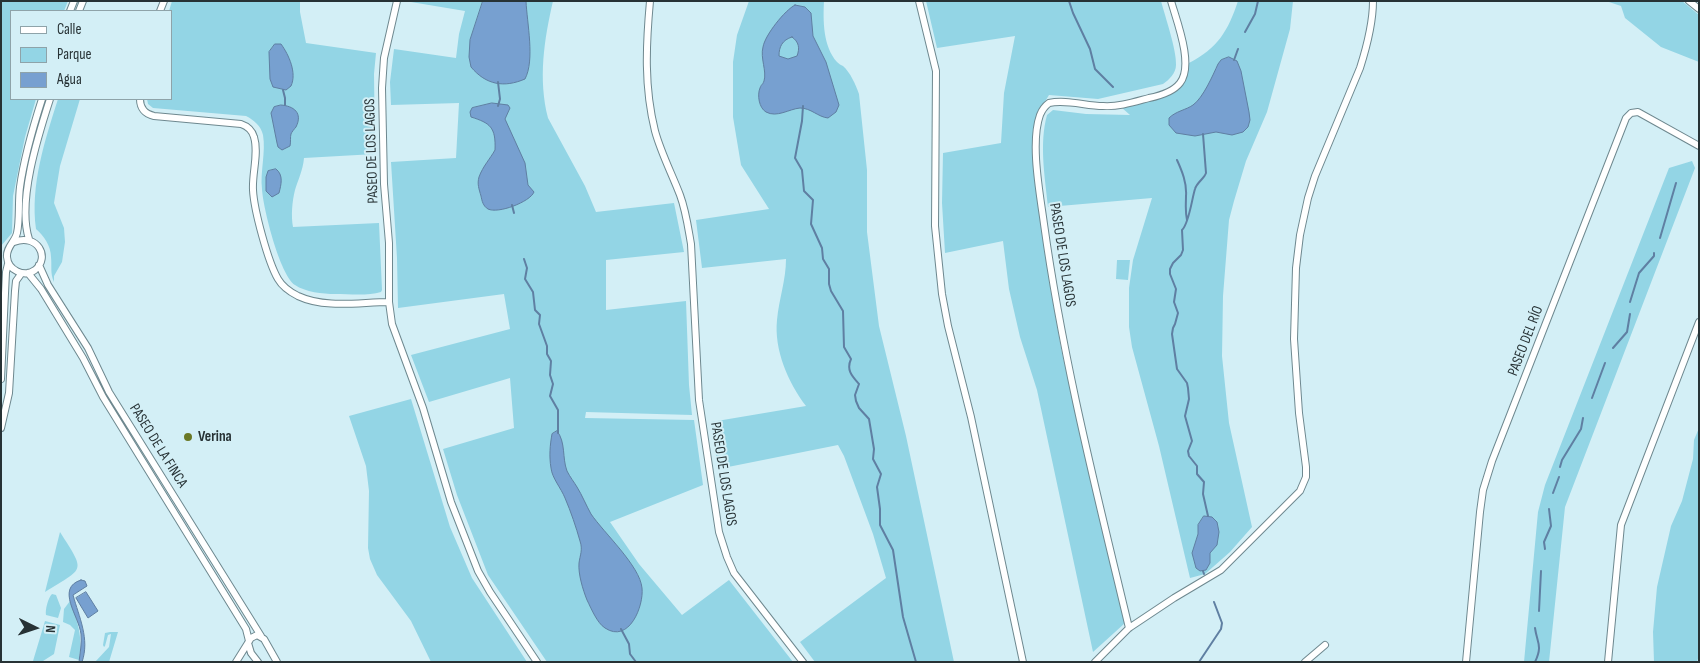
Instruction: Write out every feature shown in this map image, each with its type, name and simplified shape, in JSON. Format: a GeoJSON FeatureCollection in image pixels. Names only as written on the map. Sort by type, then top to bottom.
{"type":"FeatureCollection","features":[{"type":"Feature","properties":{"kind":"street","name":"PASEO DE LOS LAGOS"},"geometry":{"type":"LineString","coordinates":[[396,1],[384,58],[382,88],[384,184],[389,243],[389,302],[392,324],[416,388],[451,502],[471,554],[483,581],[537,662]]}},
{"type":"Feature","properties":{"kind":"street","name":"PASEO DE LOS LAGOS"},"geometry":{"type":"LineString","coordinates":[[650,1],[646,56],[648,100],[655,132],[680,195],[689,230],[699,400],[719,532],[734,573],[802,662]]}},
{"type":"Feature","properties":{"kind":"street"},"geometry":{"type":"LineString","coordinates":[[918,1],[936,70],[935,226],[942,294],[948,326],[971,417],[1023,662]]}},
{"type":"Feature","properties":{"kind":"street","name":"PASEO DE LOS LAGOS"},"geometry":{"type":"LineString","coordinates":[[1129,628],[1074,395],[1050,271],[1038,186],[1037,137],[1040,115],[1049,103],[1114,106],[1156,96],[1169,91],[1180,83],[1184,73],[1185,57],[1171,1]]}},
{"type":"Feature","properties":{"kind":"street"},"geometry":{"type":"LineString","coordinates":[[1095,662],[1129,628],[1221,570],[1300,491],[1304,484],[1306,467],[1299,413],[1294,339],[1296,268],[1300,235],[1315,176],[1363,59],[1371,29],[1373,1]]}},
{"type":"Feature","properties":{"kind":"street"},"geometry":{"type":"LineString","coordinates":[[1689,1],[1699,9]]}},
{"type":"Feature","properties":{"kind":"street"},"geometry":{"type":"LineString","coordinates":[[1,379],[7,256],[18,230],[20,187],[26,156],[42,100]]}},
{"type":"Feature","properties":{"kind":"street"},"geometry":{"type":"LineString","coordinates":[[29,239],[26,228],[28,187],[50,100]]}},
{"type":"Feature","properties":{"kind":"street"},"geometry":{"type":"LineString","coordinates":[[140,100],[140,106],[145,112],[154,116],[240,124],[249,128],[254,138],[253,189],[257,216],[273,268],[278,280],[285,287],[299,296],[329,303],[389,302]]}},
{"type":"Feature","properties":{"kind":"street","name":"PASEO DEL RÍO"},"geometry":{"type":"LineString","coordinates":[[1466,662],[1480,512],[1492,461],[1626,118],[1631,113],[1638,112],[1699,146]]}},
{"type":"Feature","properties":{"kind":"street"},"geometry":{"type":"LineString","coordinates":[[1,428],[5,417],[9,392],[16,281],[25,273],[35,270],[42,258],[36,244],[29,239],[14,242]]}},
{"type":"Feature","properties":{"kind":"street"},"geometry":{"type":"LineString","coordinates":[[8,264],[14,270],[25,273]]}},
{"type":"Feature","properties":{"kind":"street","name":"PASEO DE LA FINCA"},"geometry":{"type":"LineString","coordinates":[[39,265],[48,285],[93,356],[110,392],[272,651],[275,660]]}},
{"type":"Feature","properties":{"kind":"street","name":"PASEO DE LA FINCA"},"geometry":{"type":"LineString","coordinates":[[25,273],[41,289],[83,358],[107,405],[241,621],[248,634],[251,653],[258,662]]}},
{"type":"Feature","properties":{"kind":"street"},"geometry":{"type":"LineString","coordinates":[[1608,662],[1621,525],[1699,322]]}},
{"type":"Feature","properties":{"kind":"street"},"geometry":{"type":"LineString","coordinates":[[236,662],[254,636],[261,636]]}},
{"type":"Feature","properties":{"kind":"street"},"geometry":{"type":"LineString","coordinates":[[1305,662],[1325,645]]}},
{"type":"Feature","properties":{"kind":"green space"},"geometry":{"type":"Polygon","coordinates":[[[1,1],[68,1],[64,10],[10,10],[10,100],[36,100],[25,137],[13,196],[12,233],[1,246],[1,1]]]}},
{"type":"Feature","properties":{"kind":"green space"},"geometry":{"type":"Polygon","coordinates":[[[172,1],[300,1],[300,12],[306,43],[376,53],[374,74],[375,154],[304,158],[294,195],[292,218],[293,227],[379,223],[381,292],[370,294],[320,293],[299,287],[289,279],[278,255],[265,211],[262,182],[263,135],[261,129],[254,121],[246,116],[153,108],[148,104],[147,100],[172,100],[172,10],[169,10],[172,1]]]}},
{"type":"Feature","properties":{"kind":"green space"},"geometry":{"type":"Polygon","coordinates":[[[405,1],[553,1],[543,60],[543,89],[548,118],[585,186],[596,212],[674,203],[684,252],[606,260],[606,310],[686,301],[692,415],[586,412],[585,418],[694,420],[703,485],[610,522],[639,564],[682,615],[729,580],[793,662],[547,662],[488,575],[457,495],[443,449],[514,428],[510,378],[429,402],[411,355],[510,329],[504,294],[398,308],[391,162],[456,158],[459,103],[391,105],[390,82],[394,49],[456,58],[459,34],[465,11],[405,1]]]}},
{"type":"Feature","properties":{"kind":"green space"},"geometry":{"type":"Polygon","coordinates":[[[749,1],[824,1],[824,25],[829,49],[832,56],[850,75],[859,94],[867,170],[867,232],[879,326],[906,436],[954,662],[815,662],[800,642],[886,578],[873,534],[844,456],[838,445],[718,469],[711,422],[806,406],[788,376],[778,343],[777,320],[786,259],[702,268],[696,220],[769,209],[741,165],[733,117],[733,62],[737,35],[749,1]]]}},
{"type":"Feature","properties":{"kind":"green space"},"geometry":{"type":"Polygon","coordinates":[[[926,1],[1161,1],[1173,43],[1176,68],[1172,76],[1163,84],[1098,99],[1049,95],[1038,113],[1037,188],[1050,286],[1062,353],[1125,623],[1093,652],[1037,390],[1020,337],[1009,289],[1003,241],[945,253],[942,203],[943,153],[1001,143],[1004,93],[1015,36],[937,48],[926,1]]]}},
{"type":"Feature","properties":{"kind":"green space"},"geometry":{"type":"Polygon","coordinates":[[[1238,1],[1293,1],[1290,29],[1267,112],[1246,161],[1229,220],[1223,296],[1222,356],[1229,423],[1252,527],[1230,552],[1205,574],[1190,578],[1159,446],[1132,347],[1129,327],[1129,288],[1133,260],[1152,198],[1048,207],[1043,161],[1043,137],[1047,115],[1053,110],[1086,114],[1130,115],[1121,107],[1155,100],[1186,77],[1189,63],[1215,45],[1221,38],[1238,1]]]}},
{"type":"Feature","properties":{"kind":"green space"},"geometry":{"type":"Polygon","coordinates":[[[1606,1],[1682,1],[1699,15],[1699,62],[1661,47],[1625,18],[1621,6],[1606,1]]]}},
{"type":"Feature","properties":{"kind":"green space"},"geometry":{"type":"Polygon","coordinates":[[[58,100],[80,100],[60,166],[54,203],[64,228],[65,242],[62,262],[54,276],[54,282],[50,249],[36,229],[35,212],[37,179],[48,130],[58,100]]]}},
{"type":"Feature","properties":{"kind":"green space"},"geometry":{"type":"Polygon","coordinates":[[[1692,161],[1695,168],[1565,507],[1549,662],[1524,662],[1538,512],[1545,485],[1669,168],[1692,161]]]}},
{"type":"Feature","properties":{"kind":"green space"},"geometry":{"type":"Polygon","coordinates":[[[1117,260],[1130,260],[1128,280],[1116,279],[1117,260]]]}},
{"type":"Feature","properties":{"kind":"green space"},"geometry":{"type":"Polygon","coordinates":[[[411,399],[450,527],[472,578],[527,662],[431,662],[411,621],[377,575],[370,559],[368,548],[369,491],[366,466],[349,416],[411,399]]]}},
{"type":"Feature","properties":{"kind":"green space"},"geometry":{"type":"Polygon","coordinates":[[[1699,428],[1699,655],[1697,662],[1654,662],[1653,632],[1657,587],[1671,526],[1682,501],[1693,459],[1694,440],[1699,428]]]}},
{"type":"Feature","properties":{"kind":"green space"},"geometry":{"type":"Polygon","coordinates":[[[60,532],[74,555],[77,568],[68,578],[45,592],[60,532]]]}},
{"type":"Feature","properties":{"kind":"green space"},"geometry":{"type":"Polygon","coordinates":[[[52,594],[56,595],[61,608],[58,618],[46,615],[47,604],[52,594]]]}},
{"type":"Feature","properties":{"kind":"green space"},"geometry":{"type":"Polygon","coordinates":[[[70,601],[79,630],[79,660],[69,657],[75,630],[63,622],[64,609],[70,601]]]}},
{"type":"Feature","properties":{"kind":"green space"},"geometry":{"type":"Polygon","coordinates":[[[45,621],[60,625],[54,654],[43,661],[34,662],[33,661],[45,621]]]}},
{"type":"Feature","properties":{"kind":"green space"},"geometry":{"type":"Polygon","coordinates":[[[118,632],[109,662],[95,662],[109,647],[111,634],[108,635],[104,647],[103,645],[105,633],[118,632]]]}},
{"type":"Feature","properties":{"kind":"water"},"geometry":{"type":"Polygon","coordinates":[[[483,1],[526,1],[530,62],[525,79],[503,84],[496,83],[483,78],[471,67],[469,57],[470,40],[483,1]]]}},
{"type":"Feature","properties":{"kind":"water"},"geometry":{"type":"Polygon","coordinates":[[[795,5],[805,7],[811,13],[813,36],[826,62],[839,105],[836,112],[828,118],[808,109],[800,108],[779,114],[770,114],[760,104],[759,91],[765,77],[762,51],[767,36],[776,23],[795,5]],[[792,37],[783,42],[780,47],[779,56],[788,59],[797,56],[798,45],[792,37]]]}},
{"type":"Feature","properties":{"kind":"water"},"geometry":{"type":"Polygon","coordinates":[[[275,44],[281,44],[287,53],[293,70],[293,81],[286,90],[273,87],[270,79],[269,52],[275,44]]]}},
{"type":"Feature","properties":{"kind":"water"},"geometry":{"type":"Polygon","coordinates":[[[1229,57],[1237,61],[1241,71],[1250,120],[1248,127],[1243,132],[1232,135],[1216,132],[1195,136],[1176,133],[1169,125],[1169,118],[1197,102],[1218,64],[1221,60],[1229,57]]]}},
{"type":"Feature","properties":{"kind":"water"},"geometry":{"type":"Polygon","coordinates":[[[492,103],[508,105],[510,108],[505,119],[525,163],[528,185],[534,192],[527,200],[499,210],[488,209],[485,206],[478,182],[482,169],[495,150],[493,131],[483,121],[471,117],[470,112],[472,108],[492,103]]]}},
{"type":"Feature","properties":{"kind":"water"},"geometry":{"type":"Polygon","coordinates":[[[281,105],[290,107],[298,114],[298,122],[291,134],[290,146],[282,150],[278,147],[271,113],[274,107],[281,105]]]}},
{"type":"Feature","properties":{"kind":"water"},"geometry":{"type":"Polygon","coordinates":[[[276,169],[279,171],[281,183],[279,193],[272,197],[266,191],[266,177],[268,171],[276,169]]]}},
{"type":"Feature","properties":{"kind":"water"},"geometry":{"type":"Polygon","coordinates":[[[557,431],[562,440],[568,473],[591,514],[628,560],[640,579],[642,596],[638,613],[628,627],[621,631],[614,632],[599,623],[584,592],[579,567],[581,544],[569,509],[551,468],[551,438],[552,434],[557,431]]]}},
{"type":"Feature","properties":{"kind":"water"},"geometry":{"type":"Polygon","coordinates":[[[1204,516],[1212,517],[1217,522],[1219,532],[1217,545],[1210,553],[1210,563],[1206,570],[1200,571],[1196,568],[1192,553],[1198,534],[1198,525],[1204,516]]]}},
{"type":"Feature","properties":{"kind":"water"},"geometry":{"type":"Polygon","coordinates":[[[81,580],[85,581],[87,586],[73,595],[81,620],[85,645],[82,662],[79,662],[81,634],[69,596],[73,584],[81,580]]]}},
{"type":"Feature","properties":{"kind":"water"},"geometry":{"type":"Polygon","coordinates":[[[86,592],[98,611],[88,618],[76,598],[86,592]]]}},
{"type":"Feature","properties":{"kind":"waterway"},"geometry":{"type":"LineString","coordinates":[[1069,1],[1090,49],[1095,69],[1113,87]]}},
{"type":"Feature","properties":{"kind":"waterway"},"geometry":{"type":"LineString","coordinates":[[1245,32],[1255,14],[1258,1]]}},
{"type":"Feature","properties":{"kind":"waterway"},"geometry":{"type":"LineString","coordinates":[[1234,60],[1238,49]]}},
{"type":"Feature","properties":{"kind":"waterway"},"geometry":{"type":"LineString","coordinates":[[498,82],[500,99],[498,106]]}},
{"type":"Feature","properties":{"kind":"waterway"},"geometry":{"type":"LineString","coordinates":[[283,90],[285,105]]}},
{"type":"Feature","properties":{"kind":"waterway"},"geometry":{"type":"LineString","coordinates":[[803,106],[795,158],[802,170],[804,191],[813,200],[811,224],[822,248],[823,259],[829,269],[831,291],[843,311],[844,347],[851,359],[850,373],[859,384],[855,395],[856,401],[859,408],[869,419],[874,449],[873,459],[881,474],[877,487],[880,525],[893,550],[903,617],[916,662]]}},
{"type":"Feature","properties":{"kind":"waterway"},"geometry":{"type":"LineString","coordinates":[[1203,134],[1206,173],[1195,189],[1188,217],[1182,230],[1183,250],[1173,263],[1170,274],[1176,289],[1174,302],[1178,313],[1172,334],[1177,369],[1187,383],[1188,388],[1189,399],[1185,416],[1192,441],[1188,451],[1189,456],[1197,466],[1197,474],[1204,482],[1203,494],[1208,516]]}},
{"type":"Feature","properties":{"kind":"waterway"},"geometry":{"type":"LineString","coordinates":[[1177,160],[1186,186],[1187,220]]}},
{"type":"Feature","properties":{"kind":"waterway"},"geometry":{"type":"LineString","coordinates":[[1660,238],[1676,183]]}},
{"type":"Feature","properties":{"kind":"waterway"},"geometry":{"type":"LineString","coordinates":[[512,205],[514,213]]}},
{"type":"Feature","properties":{"kind":"waterway"},"geometry":{"type":"LineString","coordinates":[[1630,302],[1639,273],[1654,256],[1654,253]]}},
{"type":"Feature","properties":{"kind":"waterway"},"geometry":{"type":"LineString","coordinates":[[524,259],[527,268],[525,279],[533,292],[535,310],[540,315],[539,324],[547,346],[547,354],[551,361],[550,375],[553,384],[550,396],[558,410],[558,433]]}},
{"type":"Feature","properties":{"kind":"waterway"},"geometry":{"type":"LineString","coordinates":[[1613,348],[1627,332],[1630,314]]}},
{"type":"Feature","properties":{"kind":"waterway"},"geometry":{"type":"LineString","coordinates":[[1592,398],[1605,363]]}},
{"type":"Feature","properties":{"kind":"waterway"},"geometry":{"type":"LineString","coordinates":[[1560,467],[1562,460],[1581,429],[1583,418]]}},
{"type":"Feature","properties":{"kind":"waterway"},"geometry":{"type":"LineString","coordinates":[[1553,493],[1559,477]]}},
{"type":"Feature","properties":{"kind":"waterway"},"geometry":{"type":"LineString","coordinates":[[1545,549],[1544,542],[1551,526],[1549,509]]}},
{"type":"Feature","properties":{"kind":"waterway"},"geometry":{"type":"LineString","coordinates":[[1539,611],[1541,571]]}},
{"type":"Feature","properties":{"kind":"waterway"},"geometry":{"type":"LineString","coordinates":[[1199,662],[1221,629],[1222,623],[1214,602]]}},
{"type":"Feature","properties":{"kind":"waterway"},"geometry":{"type":"LineString","coordinates":[[1535,628],[1539,648],[1535,662]]}},
{"type":"Feature","properties":{"kind":"waterway"},"geometry":{"type":"LineString","coordinates":[[621,629],[629,644],[630,654],[636,662]]}},
{"type":"Feature","properties":{"kind":"place","name":"Verina"},"geometry":{"type":"Point","coordinates":[188,437]}}]}
